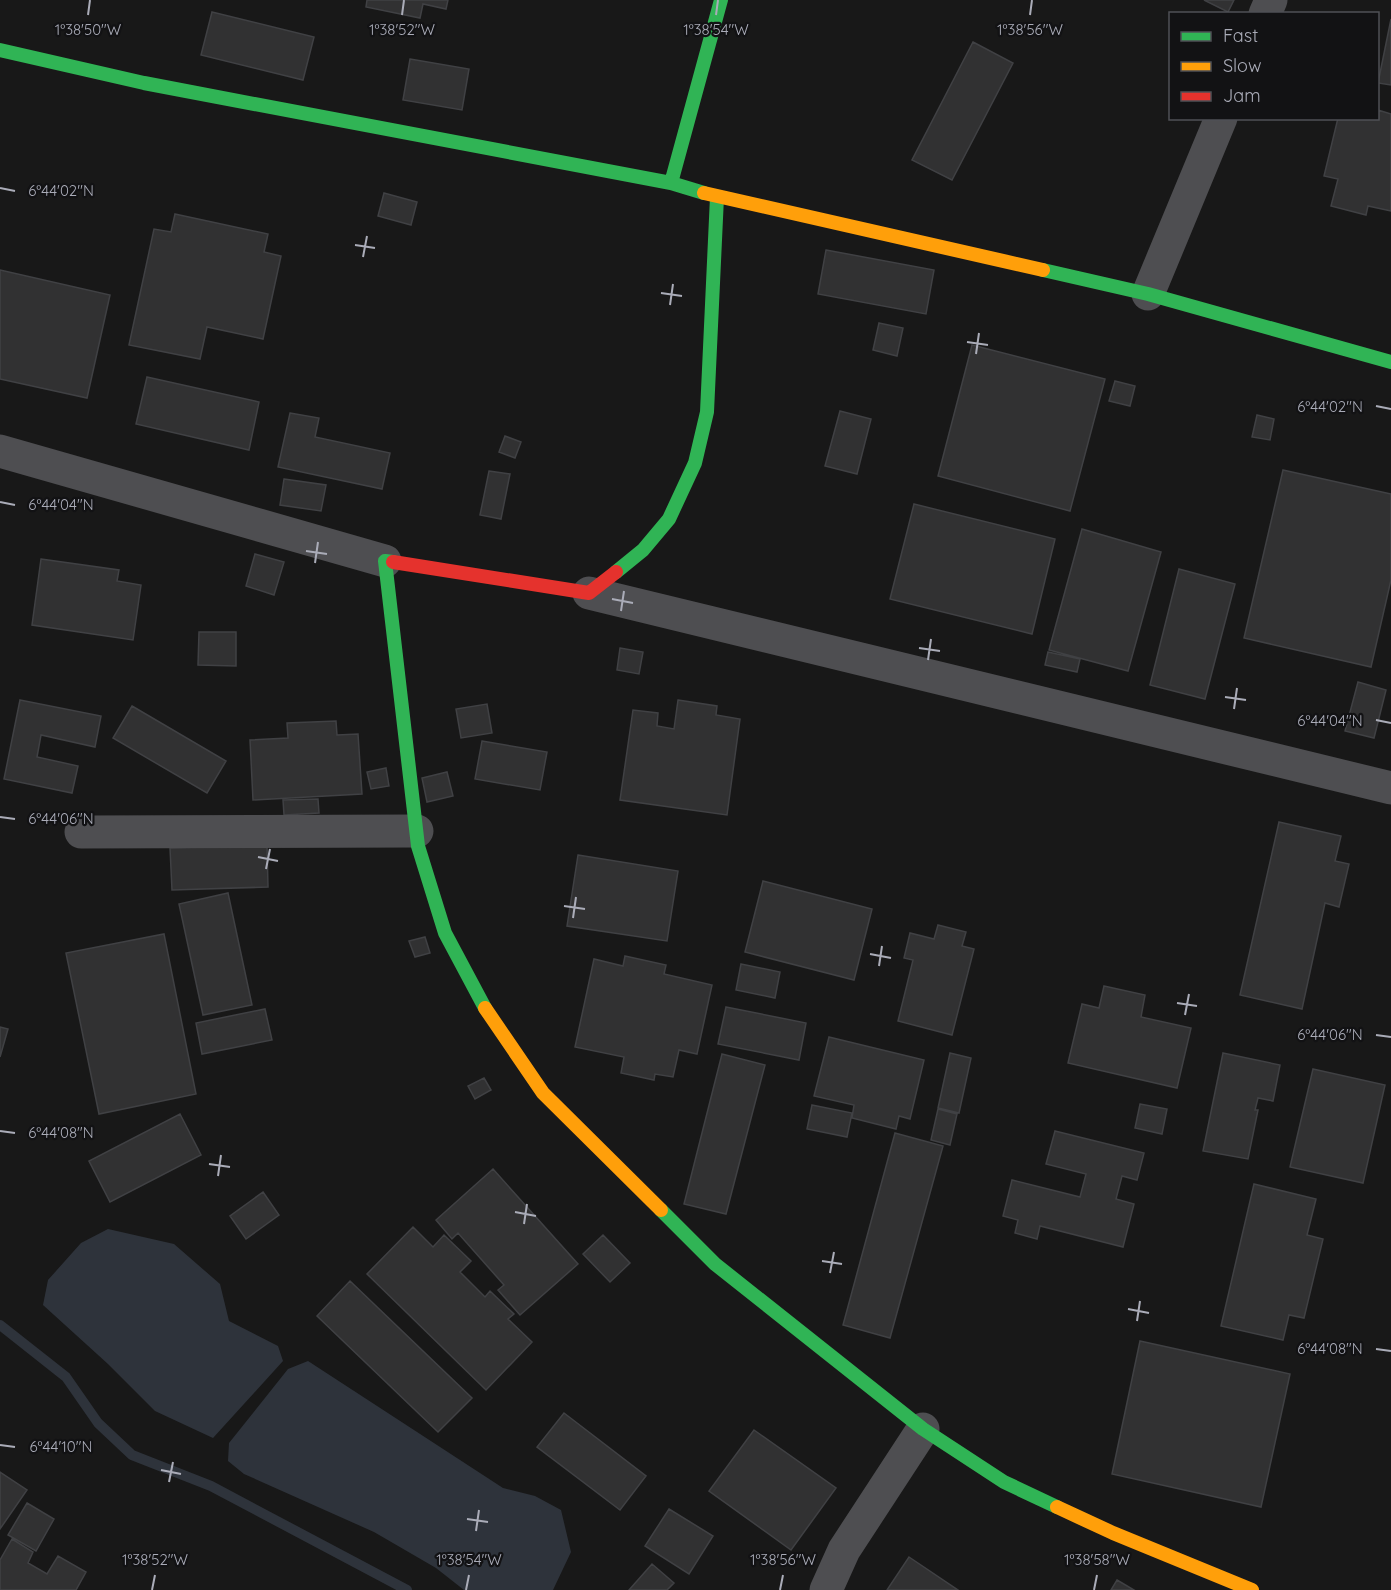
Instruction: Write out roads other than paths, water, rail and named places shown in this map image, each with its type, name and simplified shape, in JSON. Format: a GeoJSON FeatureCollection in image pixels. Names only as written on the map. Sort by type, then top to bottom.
{"type":"FeatureCollection","features":[{"type":"Feature","properties":{"kind":"street"},"geometry":{"type":"LineString","coordinates":[[671,183],[722,0]]}},
{"type":"Feature","properties":{"kind":"street"},"geometry":{"type":"LineString","coordinates":[[0,50],[144,83],[671,183],[717,197],[1148,294],[1391,362]]}},
{"type":"Feature","properties":{"kind":"street"},"geometry":{"type":"LineString","coordinates":[[1148,294],[1220,120]]}},
{"type":"Feature","properties":{"kind":"street"},"geometry":{"type":"LineString","coordinates":[[589,593],[643,550],[669,519],[695,463],[707,412],[717,197]]}},
{"type":"Feature","properties":{"kind":"street"},"geometry":{"type":"LineString","coordinates":[[0,451],[385,561],[589,593],[1391,788]]}},
{"type":"Feature","properties":{"kind":"street"},"geometry":{"type":"LineString","coordinates":[[385,561],[418,846],[445,933],[481,1002],[543,1093],[716,1264],[923,1429],[1004,1482],[1113,1533],[1252,1590]]}},
{"type":"Feature","properties":{"kind":"street"},"geometry":{"type":"LineString","coordinates":[[81,832],[417,831]]}},
{"type":"Feature","properties":{"kind":"street"},"geometry":{"type":"LineString","coordinates":[[825,1590],[844,1550],[923,1429]]}},
{"type":"Feature","properties":{"kind":"waterway"},"geometry":{"type":"LineString","coordinates":[[0,1325],[66,1377],[98,1423],[132,1455],[211,1486],[407,1590]]}}]}
